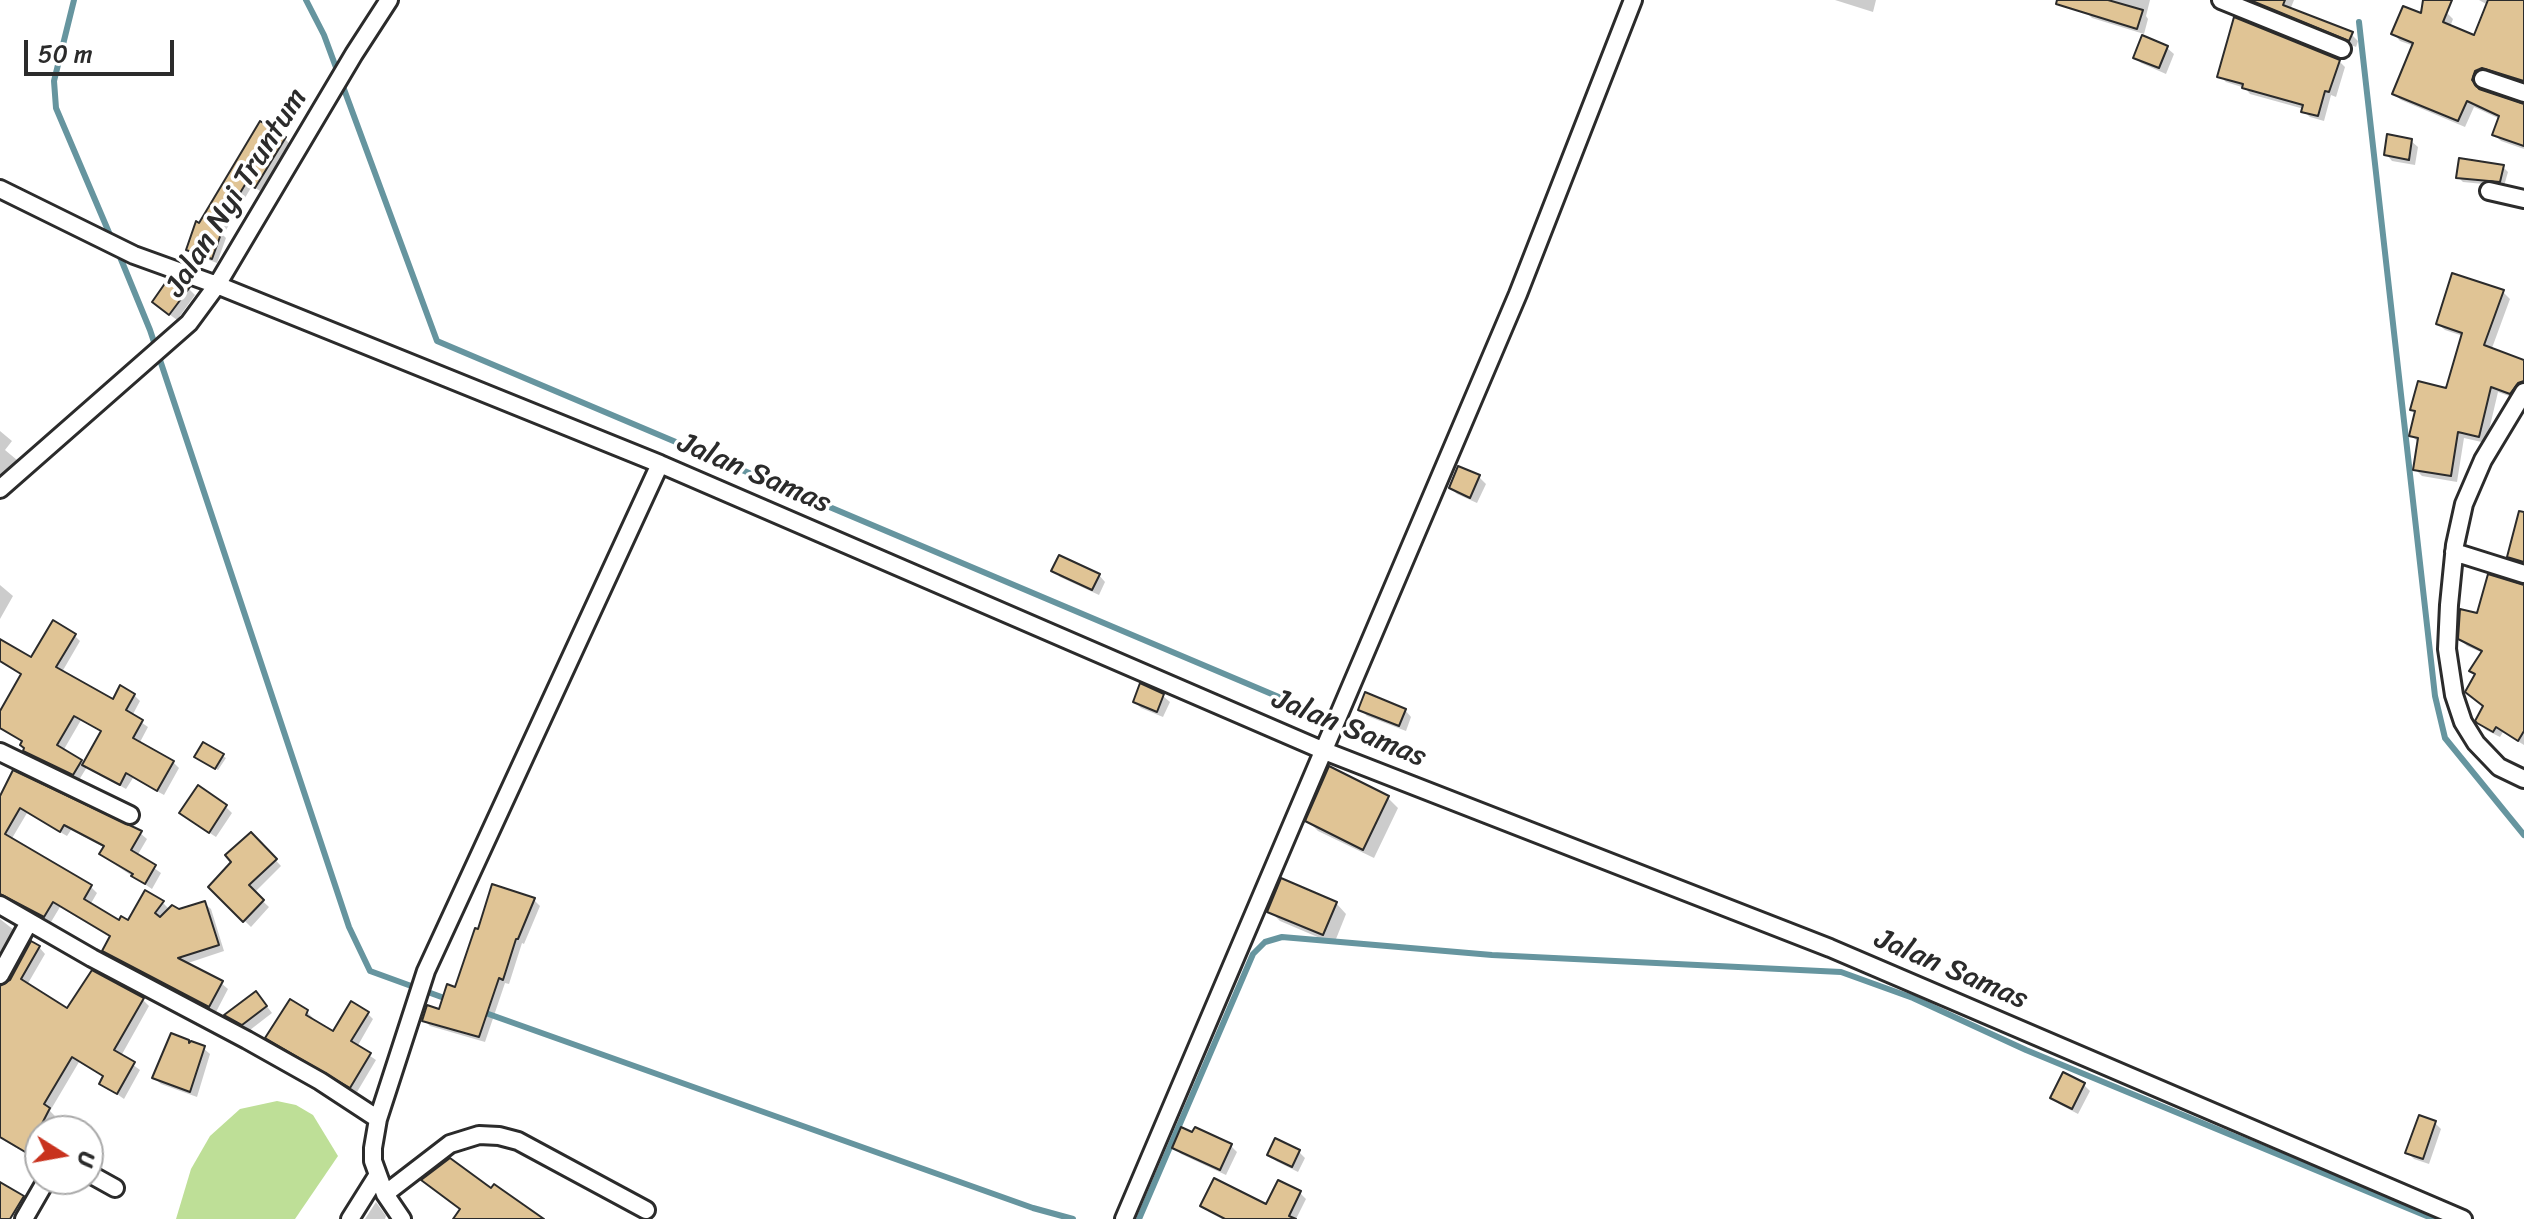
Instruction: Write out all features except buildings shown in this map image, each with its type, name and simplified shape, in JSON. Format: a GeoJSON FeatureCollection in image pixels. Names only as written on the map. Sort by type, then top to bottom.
{"type":"FeatureCollection","features":[{"type":"Feature","properties":{"kind":"street","name":"Jalan Nyi Truntum"},"geometry":{"type":"LineString","coordinates":[[0,489],[189,323],[217,285],[389,0]]}},
{"type":"Feature","properties":{"kind":"street"},"geometry":{"type":"LineString","coordinates":[[1125,1216],[1518,294],[1633,0]]}},
{"type":"Feature","properties":{"kind":"street"},"geometry":{"type":"LineString","coordinates":[[2221,0],[2342,49]]}},
{"type":"Feature","properties":{"kind":"street"},"geometry":{"type":"LineString","coordinates":[[2483,79],[2524,93]]}},
{"type":"Feature","properties":{"kind":"street","name":"Jalan Samas"},"geometry":{"type":"LineString","coordinates":[[0,189],[134,255],[217,285],[660,464],[1322,750],[1830,948],[2463,1219]]}},
{"type":"Feature","properties":{"kind":"street"},"geometry":{"type":"LineString","coordinates":[[2489,191],[2524,199]]}},
{"type":"Feature","properties":{"kind":"street"},"geometry":{"type":"LineString","coordinates":[[2524,392],[2474,480],[2464,504],[2454,552],[2447,649],[2454,695],[2463,722],[2476,743],[2499,767],[2524,779]]}},
{"type":"Feature","properties":{"kind":"street"},"geometry":{"type":"LineString","coordinates":[[402,1219],[385,1194],[373,1161],[378,1119],[426,971],[660,464]]}},
{"type":"Feature","properties":{"kind":"street"},"geometry":{"type":"LineString","coordinates":[[2454,552],[2524,574]]}},
{"type":"Feature","properties":{"kind":"street"},"geometry":{"type":"LineString","coordinates":[[0,752],[130,815]]}},
{"type":"Feature","properties":{"kind":"street"},"geometry":{"type":"LineString","coordinates":[[0,905],[320,1081],[378,1119]]}},
{"type":"Feature","properties":{"kind":"street"},"geometry":{"type":"LineString","coordinates":[[0,975],[29,922]]}},
{"type":"Feature","properties":{"kind":"street"},"geometry":{"type":"LineString","coordinates":[[385,1194],[450,1144],[479,1135],[499,1136],[530,1146],[646,1210]]}},
{"type":"Feature","properties":{"kind":"street"},"geometry":{"type":"LineString","coordinates":[[350,1219],[377,1176]]}},
{"type":"Feature","properties":{"kind":"street"},"geometry":{"type":"LineString","coordinates":[[104,1182],[115,1188]]}},
{"type":"Feature","properties":{"kind":"street"},"geometry":{"type":"LineString","coordinates":[[24,1219],[38,1195]]}},
{"type":"Feature","properties":{"kind":"green space"},"geometry":{"type":"Polygon","coordinates":[[[277,1101],[296,1105],[313,1115],[338,1156],[295,1219],[176,1219],[191,1169],[210,1136],[240,1109],[277,1101]]]}},
{"type":"Feature","properties":{"kind":"waterway"},"geometry":{"type":"LineString","coordinates":[[74,0],[54,81],[56,108],[113,242]]}},
{"type":"Feature","properties":{"kind":"waterway"},"geometry":{"type":"LineString","coordinates":[[306,0],[324,35],[437,341],[1293,703]]}},
{"type":"Feature","properties":{"kind":"waterway"},"geometry":{"type":"LineString","coordinates":[[2359,22],[2435,696],[2445,738],[2524,835]]}},
{"type":"Feature","properties":{"kind":"waterway"},"geometry":{"type":"LineString","coordinates":[[118,252],[150,330],[349,927],[370,971],[447,999]]}},
{"type":"Feature","properties":{"kind":"waterway"},"geometry":{"type":"LineString","coordinates":[[1139,1219],[1253,954],[1265,942],[1282,937],[1492,955],[1841,972],[1913,998],[2026,1050],[2434,1219]]}},
{"type":"Feature","properties":{"kind":"waterway"},"geometry":{"type":"LineString","coordinates":[[480,1011],[1033,1208],[1073,1219]]}}]}
